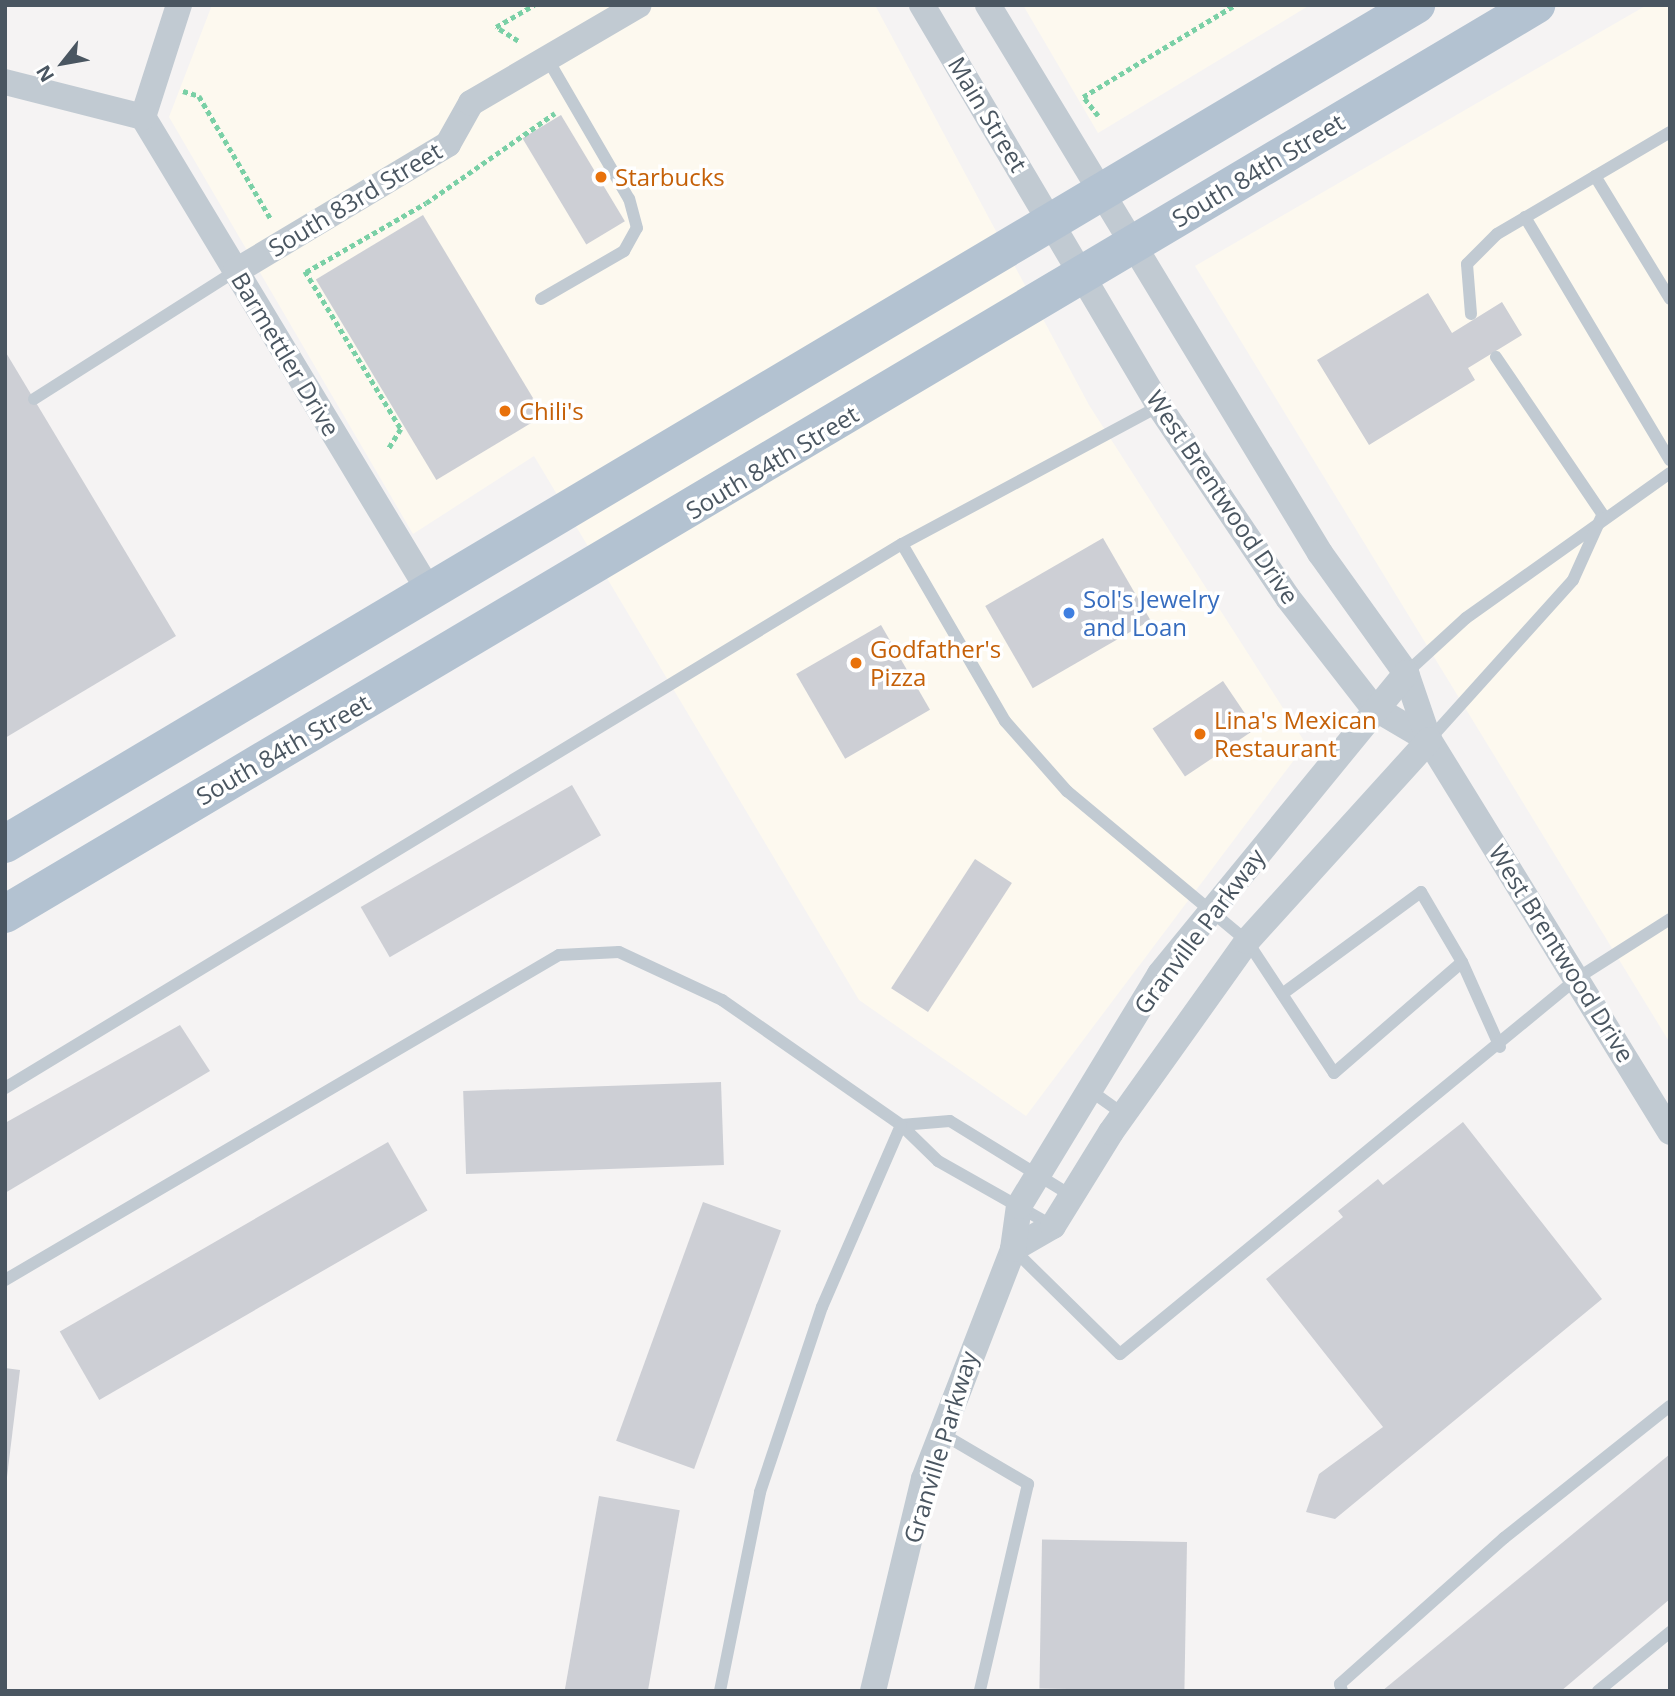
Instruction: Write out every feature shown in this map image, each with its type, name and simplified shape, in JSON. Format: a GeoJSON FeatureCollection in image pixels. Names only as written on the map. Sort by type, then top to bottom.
{"type":"FeatureCollection","features":[{"type":"Feature","properties":{"kind":"main road"},"geometry":{"type":"LineString","coordinates":[[5,844],[1416,5]]}},
{"type":"Feature","properties":{"kind":"main road","name":"South 84th Street"},"geometry":{"type":"LineString","coordinates":[[5,915],[1536,5]]}},
{"type":"Feature","properties":{"kind":"street"},"geometry":{"type":"LineString","coordinates":[[5,82],[143,117],[179,5]]}},
{"type":"Feature","properties":{"kind":"street","name":"South 83rd Street"},"geometry":{"type":"LineString","coordinates":[[236,271],[448,144],[471,103],[537,52],[639,5]]}},
{"type":"Feature","properties":{"kind":"street","name":"Main Street"},"geometry":{"type":"LineString","coordinates":[[922,5],[1053,222]]}},
{"type":"Feature","properties":{"kind":"street"},"geometry":{"type":"LineString","coordinates":[[988,5],[1102,192]]}},
{"type":"Feature","properties":{"kind":"street","name":"Barmettler Drive"},"geometry":{"type":"LineString","coordinates":[[143,117],[429,591]]}},
{"type":"Feature","properties":{"kind":"street","name":"West Brentwood Drive"},"geometry":{"type":"LineString","coordinates":[[1102,192],[1132,246],[1320,553],[1406,673],[1429,740],[1579,977],[1670,1132]]}},
{"type":"Feature","properties":{"kind":"street","name":"West Brentwood Drive"},"geometry":{"type":"LineString","coordinates":[[1053,222],[1086,273],[1160,406],[1288,598],[1373,707],[1429,740]]}},
{"type":"Feature","properties":{"kind":"street","name":"Granville Parkway"},"geometry":{"type":"LineString","coordinates":[[873,1691],[941,1433],[1013,1249],[1019,1206],[1035,1175],[1160,974],[1373,707],[1406,673]]}},
{"type":"Feature","properties":{"kind":"street","name":"Granville Parkway"},"geometry":{"type":"LineString","coordinates":[[1013,1249],[1053,1226],[1123,1114],[1247,940],[1429,740]]}},
{"type":"Feature","properties":{"kind":"lane"},"geometry":{"type":"LineString","coordinates":[[537,52],[629,199],[637,228],[624,251],[541,299]]}},
{"type":"Feature","properties":{"kind":"lane"},"geometry":{"type":"LineString","coordinates":[[1471,314],[1467,264],[1497,234],[1670,132]]}},
{"type":"Feature","properties":{"kind":"lane"},"geometry":{"type":"LineString","coordinates":[[1595,176],[1670,299]]}},
{"type":"Feature","properties":{"kind":"lane"},"geometry":{"type":"LineString","coordinates":[[1525,218],[1670,460]]}},
{"type":"Feature","properties":{"kind":"lane"},"geometry":{"type":"LineString","coordinates":[[34,399],[236,271]]}},
{"type":"Feature","properties":{"kind":"lane"},"geometry":{"type":"LineString","coordinates":[[1496,357],[1603,514]]}},
{"type":"Feature","properties":{"kind":"lane"},"geometry":{"type":"LineString","coordinates":[[5,1088],[902,544],[1160,406]]}},
{"type":"Feature","properties":{"kind":"lane"},"geometry":{"type":"LineString","coordinates":[[1406,673],[1466,618],[1603,514],[1670,472]]}},
{"type":"Feature","properties":{"kind":"lane"},"geometry":{"type":"LineString","coordinates":[[1429,740],[1573,580],[1603,514]]}},
{"type":"Feature","properties":{"kind":"lane"},"geometry":{"type":"LineString","coordinates":[[902,544],[1005,721],[1067,791],[1210,913],[1247,940],[1334,1073],[1462,962]]}},
{"type":"Feature","properties":{"kind":"lane"},"geometry":{"type":"LineString","coordinates":[[1282,994],[1421,892],[1462,962],[1500,1047]]}},
{"type":"Feature","properties":{"kind":"lane"},"geometry":{"type":"LineString","coordinates":[[1013,1249],[1120,1354],[1500,1047],[1579,977],[1670,919]]}},
{"type":"Feature","properties":{"kind":"lane"},"geometry":{"type":"LineString","coordinates":[[5,1280],[559,955],[619,952],[722,1000],[901,1125],[938,1161],[1053,1226]]}},
{"type":"Feature","properties":{"kind":"lane"},"geometry":{"type":"LineString","coordinates":[[1088,1089],[1123,1114]]}},
{"type":"Feature","properties":{"kind":"lane"},"geometry":{"type":"LineString","coordinates":[[901,1125],[950,1121],[1072,1196]]}},
{"type":"Feature","properties":{"kind":"lane"},"geometry":{"type":"LineString","coordinates":[[720,1691],[760,1492],[822,1307],[901,1125]]}},
{"type":"Feature","properties":{"kind":"lane"},"geometry":{"type":"LineString","coordinates":[[1342,1691],[1340,1684],[1504,1538],[1670,1406]]}},
{"type":"Feature","properties":{"kind":"lane"},"geometry":{"type":"LineString","coordinates":[[941,1433],[1028,1485],[980,1691]]}},
{"type":"Feature","properties":{"kind":"lane"},"geometry":{"type":"LineString","coordinates":[[1598,1691],[1670,1632]]}},
{"type":"Feature","properties":{"kind":"path"},"geometry":{"type":"LineString","coordinates":[[534,5],[496,27],[537,52]]}},
{"type":"Feature","properties":{"kind":"path"},"geometry":{"type":"LineString","coordinates":[[1098,116],[1083,97],[1234,5]]}},
{"type":"Feature","properties":{"kind":"path"},"geometry":{"type":"LineString","coordinates":[[173,88],[199,96],[276,229]]}},
{"type":"Feature","properties":{"kind":"path"},"geometry":{"type":"LineString","coordinates":[[306,272],[426,203],[561,109],[555,99]]}},
{"type":"Feature","properties":{"kind":"path"},"geometry":{"type":"LineString","coordinates":[[298,262],[401,429],[388,450]]}},
{"type":"Feature","properties":{"kind":"shaded area"},"geometry":{"type":"Polygon","coordinates":[[[212,5],[875,5],[1089,405],[1306,744],[1026,1116],[859,1000],[534,456],[413,534],[169,117],[212,5]]]}},
{"type":"Feature","properties":{"kind":"shaded area"},"geometry":{"type":"Polygon","coordinates":[[[1023,5],[1310,5],[1098,133],[1023,5]]]}},
{"type":"Feature","properties":{"kind":"shaded area"},"geometry":{"type":"Polygon","coordinates":[[[1647,5],[1670,5],[1670,1043],[1195,266],[1647,5]]]}},
{"type":"Feature","properties":{"kind":"building"},"geometry":{"type":"Polygon","coordinates":[[[561,115],[625,221],[586,244],[522,138],[561,115]]]}},
{"type":"Feature","properties":{"kind":"building"},"geometry":{"type":"Polygon","coordinates":[[[423,215],[544,416],[436,480],[316,279],[423,215]]]}},
{"type":"Feature","properties":{"kind":"building"},"geometry":{"type":"Polygon","coordinates":[[[1428,293],[1452,333],[1502,302],[1522,335],[1468,368],[1475,380],[1369,445],[1317,360],[1428,293]]]}},
{"type":"Feature","properties":{"kind":"building"},"geometry":{"type":"Polygon","coordinates":[[[5,351],[176,636],[5,738],[5,351]]]}},
{"type":"Feature","properties":{"kind":"building","name":"Sol's Jewelry and Loan"},"geometry":{"type":"Polygon","coordinates":[[[1103,538],[1150,620],[1033,688],[985,606],[1103,538]]]}},
{"type":"Feature","properties":{"kind":"building"},"geometry":{"type":"Polygon","coordinates":[[[881,625],[930,710],[845,759],[796,674],[881,625]]]}},
{"type":"Feature","properties":{"kind":"building"},"geometry":{"type":"Polygon","coordinates":[[[1223,681],[1255,729],[1185,777],[1153,729],[1223,681]]]}},
{"type":"Feature","properties":{"kind":"building"},"geometry":{"type":"Polygon","coordinates":[[[572,785],[601,835],[390,957],[361,907],[572,785]]]}},
{"type":"Feature","properties":{"kind":"building"},"geometry":{"type":"Polygon","coordinates":[[[975,859],[1012,883],[928,1012],[891,988],[975,859]]]}},
{"type":"Feature","properties":{"kind":"building"},"geometry":{"type":"Polygon","coordinates":[[[180,1025],[210,1071],[5,1193],[5,1123],[180,1025]]]}},
{"type":"Feature","properties":{"kind":"building"},"geometry":{"type":"Polygon","coordinates":[[[721,1082],[724,1165],[466,1174],[463,1091],[721,1082]]]}},
{"type":"Feature","properties":{"kind":"building"},"geometry":{"type":"Polygon","coordinates":[[[1463,1122],[1602,1299],[1335,1519],[1306,1512],[1319,1474],[1383,1427],[1266,1279],[1343,1217],[1338,1211],[1378,1179],[1383,1185],[1463,1122]]]}},
{"type":"Feature","properties":{"kind":"building"},"geometry":{"type":"Polygon","coordinates":[[[388,1142],[428,1210],[99,1400],[60,1332],[388,1142]]]}},
{"type":"Feature","properties":{"kind":"building"},"geometry":{"type":"Polygon","coordinates":[[[703,1202],[781,1230],[694,1469],[616,1441],[703,1202]]]}},
{"type":"Feature","properties":{"kind":"building"},"geometry":{"type":"Polygon","coordinates":[[[5,1368],[20,1370],[7,1477],[5,1477],[5,1368]]]}},
{"type":"Feature","properties":{"kind":"building"},"geometry":{"type":"Polygon","coordinates":[[[1670,1454],[1670,1599],[1561,1691],[1382,1691],[1670,1454]]]}},
{"type":"Feature","properties":{"kind":"building"},"geometry":{"type":"Polygon","coordinates":[[[599,1496],[680,1510],[648,1691],[565,1691],[599,1496]]]}},
{"type":"Feature","properties":{"kind":"building"},"geometry":{"type":"Polygon","coordinates":[[[1042,1539],[1187,1542],[1184,1691],[1039,1688],[1042,1539]]]}},
{"type":"Feature","properties":{"kind":"place","name":"Starbucks"},"geometry":{"type":"Point","coordinates":[601,177]}},
{"type":"Feature","properties":{"kind":"place","name":"Chili's"},"geometry":{"type":"Point","coordinates":[505,411]}},
{"type":"Feature","properties":{"kind":"place","name":"Sol's Jewelry and Loan"},"geometry":{"type":"Point","coordinates":[1069,613]}},
{"type":"Feature","properties":{"kind":"place","name":"Godfather's Pizza"},"geometry":{"type":"Point","coordinates":[856,663]}},
{"type":"Feature","properties":{"kind":"place","name":"Lina's Mexican Restaurant"},"geometry":{"type":"Point","coordinates":[1200,734]}}]}
